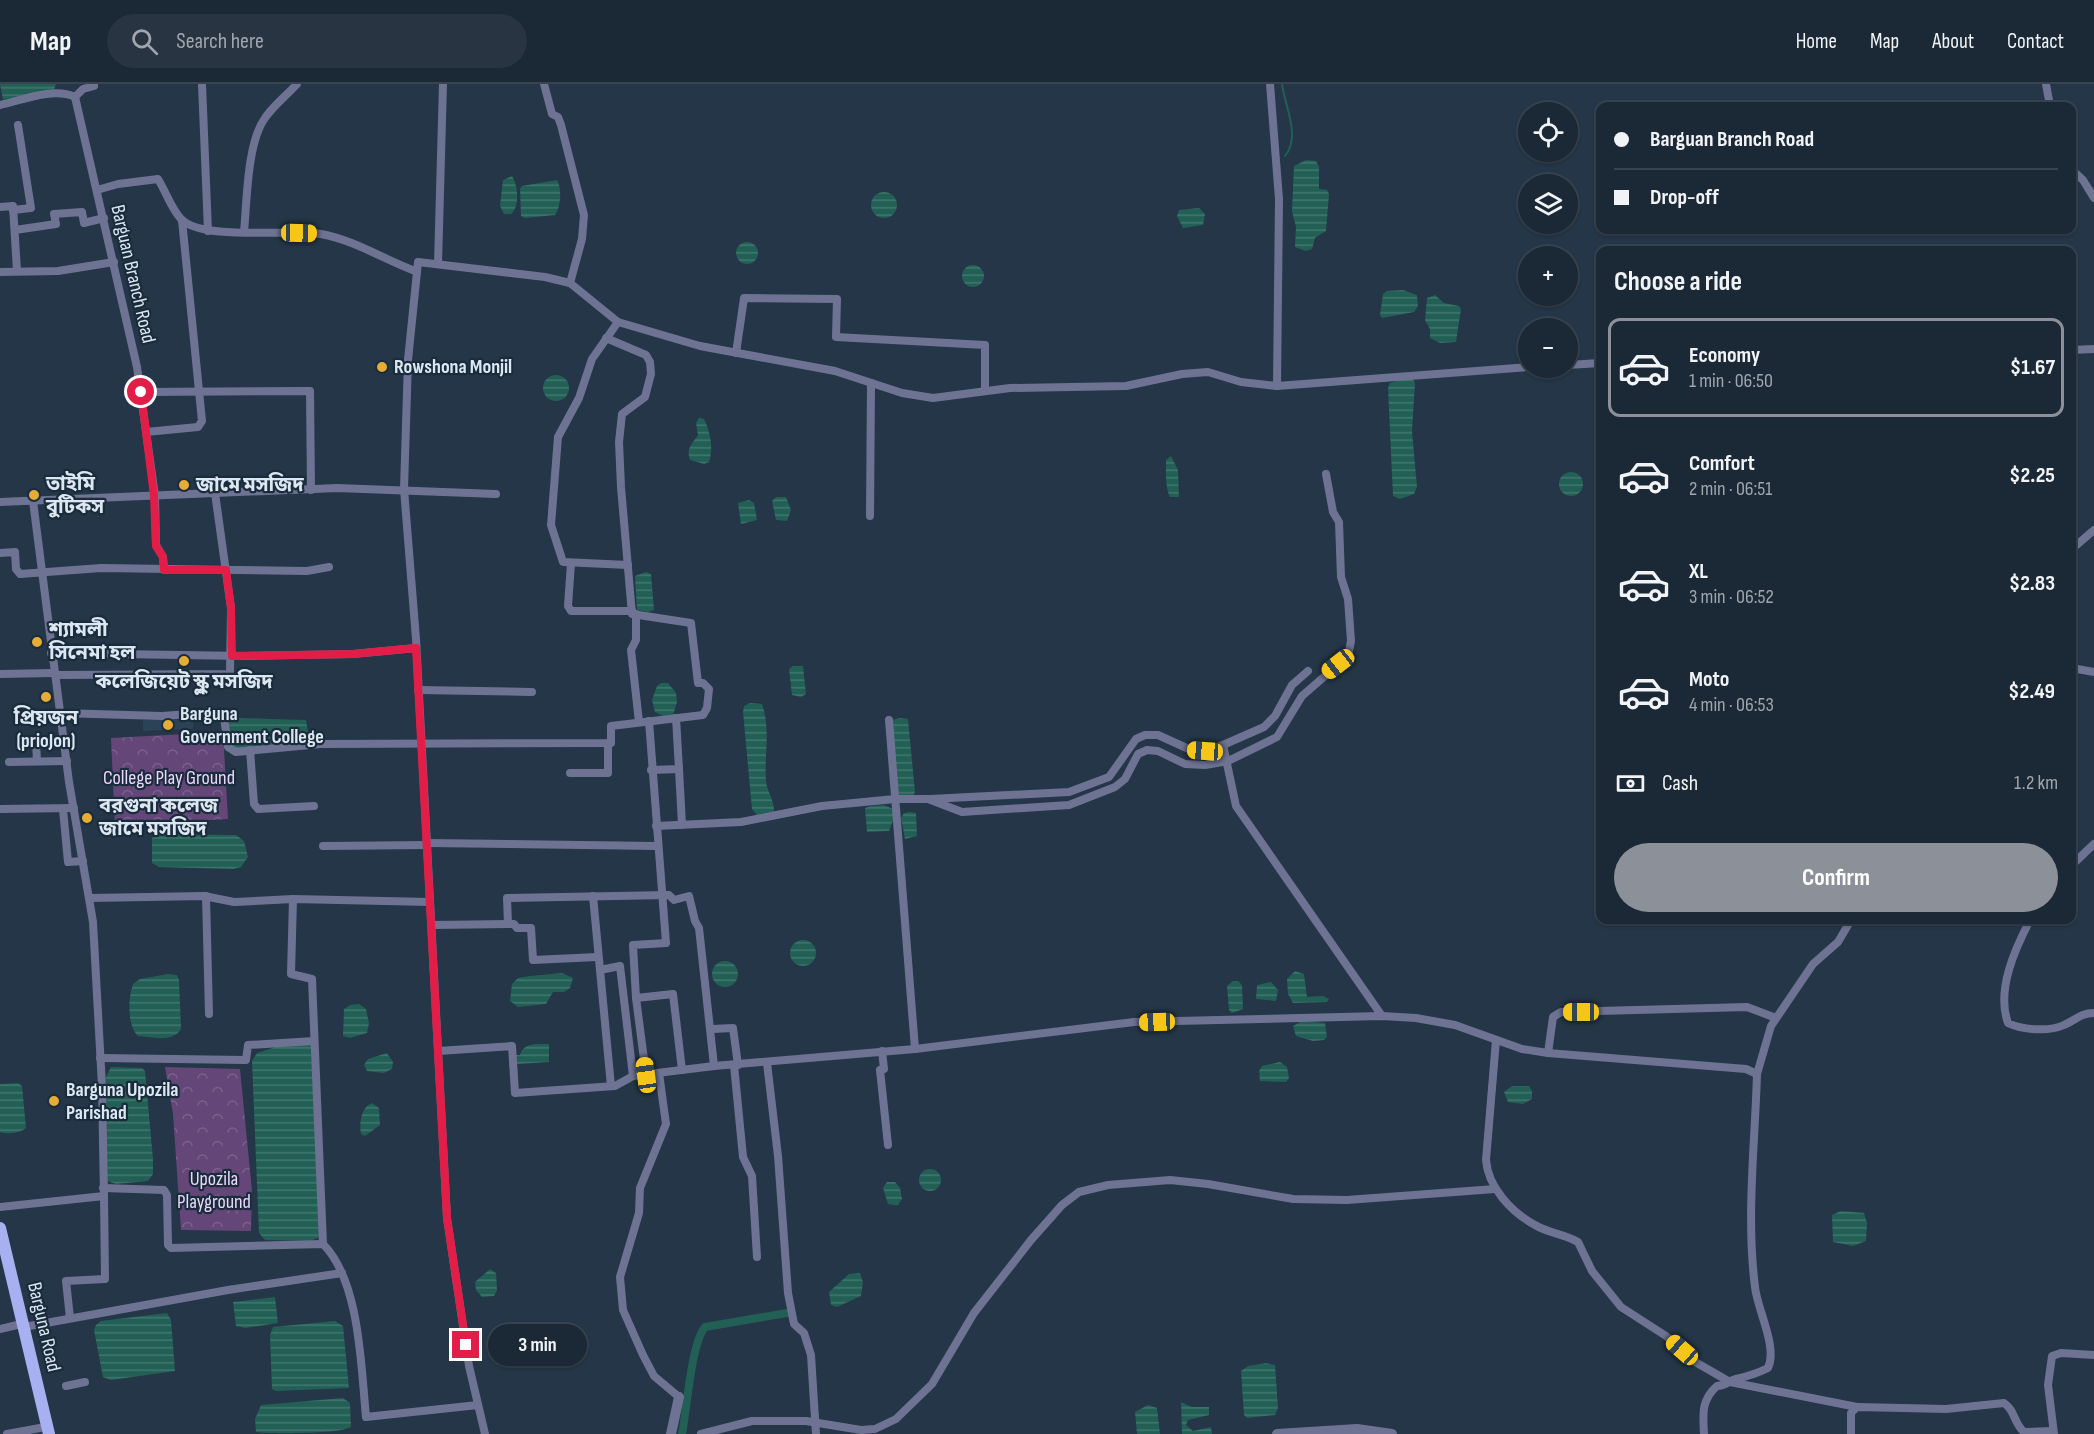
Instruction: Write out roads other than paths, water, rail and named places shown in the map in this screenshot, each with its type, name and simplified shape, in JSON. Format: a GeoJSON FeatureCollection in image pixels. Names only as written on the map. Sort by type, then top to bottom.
{"type":"FeatureCollection","features":[{"type":"Feature","properties":{"kind":"main road","name":"Barguna Road"},"geometry":{"type":"LineString","coordinates":[[0,1228],[44,1432]]}},
{"type":"Feature","properties":{"kind":"main road","name":"Barguna Road"},"geometry":{"type":"LineString","coordinates":[[0,1257],[20,1326]]}},
{"type":"Feature","properties":{"kind":"street"},"geometry":{"type":"LineString","coordinates":[[0,105],[53,93],[65,93],[75,97],[94,84]]}},
{"type":"Feature","properties":{"kind":"street"},"geometry":{"type":"LineString","coordinates":[[202,84],[208,231]]}},
{"type":"Feature","properties":{"kind":"street"},"geometry":{"type":"LineString","coordinates":[[244,232],[253,155],[259,129],[265,118],[297,84]]}},
{"type":"Feature","properties":{"kind":"street"},"geometry":{"type":"LineString","coordinates":[[438,264],[443,84]]}},
{"type":"Feature","properties":{"kind":"street"},"geometry":{"type":"LineString","coordinates":[[544,84],[552,114],[558,117],[561,125],[584,215],[582,239],[570,283]]}},
{"type":"Feature","properties":{"kind":"street"},"geometry":{"type":"LineString","coordinates":[[1270,84],[1279,199],[1277,386]]}},
{"type":"Feature","properties":{"kind":"street"},"geometry":{"type":"LineString","coordinates":[[2046,84],[2049,102]]}},
{"type":"Feature","properties":{"kind":"street","name":"Barguan Branch Road"},"geometry":{"type":"LineString","coordinates":[[75,97],[114,262],[141,392],[154,496],[156,546],[163,557],[164,570]]}},
{"type":"Feature","properties":{"kind":"street"},"geometry":{"type":"LineString","coordinates":[[13,210],[31,208],[18,125]]}},
{"type":"Feature","properties":{"kind":"street"},"geometry":{"type":"LineString","coordinates":[[2076,174],[2083,180],[2094,198]]}},
{"type":"Feature","properties":{"kind":"street"},"geometry":{"type":"LineString","coordinates":[[97,190],[118,184],[158,179],[182,220],[203,416],[200,426],[146,432]]}},
{"type":"Feature","properties":{"kind":"street"},"geometry":{"type":"LineString","coordinates":[[0,207],[13,206],[17,272]]}},
{"type":"Feature","properties":{"kind":"street"},"geometry":{"type":"LineString","coordinates":[[15,230],[56,224],[54,214],[82,212],[84,222],[104,218]]}},
{"type":"Feature","properties":{"kind":"street"},"geometry":{"type":"LineString","coordinates":[[182,220],[208,231],[318,234],[346,239],[379,258],[415,271]]}},
{"type":"Feature","properties":{"kind":"street"},"geometry":{"type":"LineString","coordinates":[[0,272],[58,271],[114,262]]}},
{"type":"Feature","properties":{"kind":"street"},"geometry":{"type":"LineString","coordinates":[[485,1434],[469,1366],[447,1218],[416,648],[404,489],[408,360],[415,271],[418,262],[545,277],[570,283],[618,322],[700,346],[835,371],[902,393],[933,398],[1010,388],[1126,386],[1182,374],[1208,372],[1241,382],[1277,386],[1518,368]]}},
{"type":"Feature","properties":{"kind":"street"},"geometry":{"type":"LineString","coordinates":[[736,353],[744,298],[837,300],[836,337],[985,345],[985,391]]}},
{"type":"Feature","properties":{"kind":"street"},"geometry":{"type":"LineString","coordinates":[[618,322],[592,359],[579,398],[558,437],[551,531],[558,542],[561,559],[571,563],[628,565]]}},
{"type":"Feature","properties":{"kind":"street"},"geometry":{"type":"LineString","coordinates":[[606,338],[646,354],[650,362],[651,374],[645,398],[622,414],[620,476],[634,613],[636,640],[631,650],[639,722]]}},
{"type":"Feature","properties":{"kind":"street"},"geometry":{"type":"LineString","coordinates":[[2076,350],[2094,349]]}},
{"type":"Feature","properties":{"kind":"street"},"geometry":{"type":"LineString","coordinates":[[1578,364],[1596,363]]}},
{"type":"Feature","properties":{"kind":"street"},"geometry":{"type":"LineString","coordinates":[[870,516],[871,382]]}},
{"type":"Feature","properties":{"kind":"street"},"geometry":{"type":"LineString","coordinates":[[141,392],[310,391],[311,490]]}},
{"type":"Feature","properties":{"kind":"street"},"geometry":{"type":"LineString","coordinates":[[928,799],[962,812],[1069,805],[1115,787],[1125,779],[1138,754],[1147,750],[1158,751],[1185,764],[1205,765],[1228,761],[1276,737],[1285,728],[1302,696],[1348,656],[1352,624],[1341,577],[1339,522],[1334,512],[1326,474]]}},
{"type":"Feature","properties":{"kind":"street"},"geometry":{"type":"LineString","coordinates":[[0,502],[311,490],[404,489],[496,494]]}},
{"type":"Feature","properties":{"kind":"street"},"geometry":{"type":"LineString","coordinates":[[0,674],[228,675],[232,656],[231,608],[216,493]]}},
{"type":"Feature","properties":{"kind":"street"},"geometry":{"type":"LineString","coordinates":[[33,501],[66,761],[90,898],[98,984],[105,1279],[66,1281],[70,1318]]}},
{"type":"Feature","properties":{"kind":"street"},"geometry":{"type":"LineString","coordinates":[[2076,546],[2094,530]]}},
{"type":"Feature","properties":{"kind":"street"},"geometry":{"type":"LineString","coordinates":[[0,553],[15,552],[16,570],[20,574],[41,571],[307,571],[329,567]]}},
{"type":"Feature","properties":{"kind":"street"},"geometry":{"type":"LineString","coordinates":[[60,714],[162,716],[217,712],[224,717],[229,750],[321,744],[611,743],[611,726],[703,715],[708,708],[709,689],[703,683],[698,682],[691,623],[634,613],[571,611],[568,606],[571,563]]}},
{"type":"Feature","properties":{"kind":"street"},"geometry":{"type":"LineString","coordinates":[[51,653],[232,656],[353,654],[416,648]]}},
{"type":"Feature","properties":{"kind":"street"},"geometry":{"type":"LineString","coordinates":[[2076,669],[2094,672]]}},
{"type":"Feature","properties":{"kind":"street"},"geometry":{"type":"LineString","coordinates":[[656,826],[741,822],[822,806],[895,799],[1069,792],[1109,777],[1136,739],[1145,735],[1158,735],[1191,750],[1205,751],[1264,727],[1275,716],[1292,685],[1308,671]]}},
{"type":"Feature","properties":{"kind":"street"},"geometry":{"type":"LineString","coordinates":[[418,690],[532,692]]}},
{"type":"Feature","properties":{"kind":"street"},"geometry":{"type":"LineString","coordinates":[[676,718],[682,825]]}},
{"type":"Feature","properties":{"kind":"street"},"geometry":{"type":"LineString","coordinates":[[889,720],[915,1049]]}},
{"type":"Feature","properties":{"kind":"street"},"geometry":{"type":"LineString","coordinates":[[646,1075],[636,999],[633,945],[666,943],[649,721]]}},
{"type":"Feature","properties":{"kind":"street"},"geometry":{"type":"LineString","coordinates":[[36,743],[37,761]]}},
{"type":"Feature","properties":{"kind":"street"},"geometry":{"type":"LineString","coordinates":[[570,773],[608,773],[608,743]]}},
{"type":"Feature","properties":{"kind":"street"},"geometry":{"type":"LineString","coordinates":[[1223,745],[1236,806],[1382,1016]]}},
{"type":"Feature","properties":{"kind":"street"},"geometry":{"type":"LineString","coordinates":[[250,750],[254,804],[258,809],[314,806]]}},
{"type":"Feature","properties":{"kind":"street"},"geometry":{"type":"LineString","coordinates":[[9,762],[66,761]]}},
{"type":"Feature","properties":{"kind":"street"},"geometry":{"type":"LineString","coordinates":[[651,770],[679,769]]}},
{"type":"Feature","properties":{"kind":"street"},"geometry":{"type":"LineString","coordinates":[[0,809],[74,808]]}},
{"type":"Feature","properties":{"kind":"street"},"geometry":{"type":"LineString","coordinates":[[63,809],[68,862],[83,861]]}},
{"type":"Feature","properties":{"kind":"street"},"geometry":{"type":"LineString","coordinates":[[323,846],[427,844],[657,846]]}},
{"type":"Feature","properties":{"kind":"street"},"geometry":{"type":"LineString","coordinates":[[2076,861],[2094,844]]}},
{"type":"Feature","properties":{"kind":"street"},"geometry":{"type":"LineString","coordinates":[[508,924],[507,898],[669,895],[674,900],[689,896],[699,928],[712,1029],[714,1066]]}},
{"type":"Feature","properties":{"kind":"street"},"geometry":{"type":"LineString","coordinates":[[90,898],[206,896],[234,902],[292,899],[430,902]]}},
{"type":"Feature","properties":{"kind":"street"},"geometry":{"type":"LineString","coordinates":[[206,896],[209,1014]]}},
{"type":"Feature","properties":{"kind":"street"},"geometry":{"type":"LineString","coordinates":[[593,896],[611,1086]]}},
{"type":"Feature","properties":{"kind":"street"},"geometry":{"type":"LineString","coordinates":[[292,899],[291,974],[312,979],[322,1244],[342,1273],[357,1322],[366,1417],[478,1405]]}},
{"type":"Feature","properties":{"kind":"street"},"geometry":{"type":"LineString","coordinates":[[432,925],[514,924],[516,928],[531,928],[533,960],[597,957]]}},
{"type":"Feature","properties":{"kind":"street"},"geometry":{"type":"LineString","coordinates":[[1704,1434],[1703,1409],[1707,1396],[1718,1386],[1750,1378],[1768,1368],[1771,1360],[1755,1289],[1752,1231],[1757,1074],[1771,1026],[1813,964],[1838,942],[1849,924]]}},
{"type":"Feature","properties":{"kind":"street"},"geometry":{"type":"LineString","coordinates":[[2028,924],[2020,939],[2005,986],[2004,1007],[2008,1023],[2030,1029],[2055,1027],[2084,1013],[2094,1013]]}},
{"type":"Feature","properties":{"kind":"street"},"geometry":{"type":"LineString","coordinates":[[600,970],[620,966],[633,1076]]}},
{"type":"Feature","properties":{"kind":"street"},"geometry":{"type":"LineString","coordinates":[[636,999],[673,994],[682,1070]]}},
{"type":"Feature","properties":{"kind":"street"},"geometry":{"type":"LineString","coordinates":[[1548,1053],[1553,1017],[1561,1012],[1747,1007],[1776,1018]]}},
{"type":"Feature","properties":{"kind":"street"},"geometry":{"type":"LineString","coordinates":[[438,1052],[512,1046],[515,1093],[611,1086],[633,1076],[714,1066],[915,1049],[1134,1022],[1382,1016],[1455,1025],[1496,1040],[1548,1053],[1698,1066],[1717,1065],[1746,1069],[1757,1074]]}},
{"type":"Feature","properties":{"kind":"street"},"geometry":{"type":"LineString","coordinates":[[712,1029],[734,1029],[743,1157],[752,1176],[757,1257]]}},
{"type":"Feature","properties":{"kind":"street"},"geometry":{"type":"LineString","coordinates":[[1496,1040],[1486,1160],[1486,1171],[1495,1189],[1534,1225],[1578,1242],[1592,1271],[1621,1308],[1666,1336],[1697,1363],[1730,1382],[1857,1407],[1946,1408],[2004,1403],[2011,1409],[2017,1426],[2024,1432],[2054,1433],[2048,1385],[2052,1356],[2061,1353],[2094,1355]]}},
{"type":"Feature","properties":{"kind":"street"},"geometry":{"type":"LineString","coordinates":[[100,1058],[246,1060],[248,1045],[314,1041]]}},
{"type":"Feature","properties":{"kind":"street"},"geometry":{"type":"LineString","coordinates":[[882,1051],[884,1069],[880,1070],[888,1146]]}},
{"type":"Feature","properties":{"kind":"street"},"geometry":{"type":"LineString","coordinates":[[767,1063],[778,1156],[788,1293],[794,1324],[804,1333],[811,1355],[816,1434]]}},
{"type":"Feature","properties":{"kind":"street"},"geometry":{"type":"LineString","coordinates":[[659,1073],[666,1124],[640,1188],[639,1212],[620,1277],[623,1310],[643,1355],[654,1376],[678,1397],[671,1434]]}},
{"type":"Feature","properties":{"kind":"street"},"geometry":{"type":"LineString","coordinates":[[701,1434],[752,1421],[806,1420],[861,1430],[875,1429],[896,1419],[932,1384],[974,1313],[1031,1240],[1062,1205],[1079,1192],[1108,1185],[1170,1180],[1208,1184],[1293,1199],[1347,1200],[1495,1189]]}},
{"type":"Feature","properties":{"kind":"street"},"geometry":{"type":"LineString","coordinates":[[0,1207],[104,1192],[164,1190],[167,1195],[168,1245],[171,1248],[322,1244]]}},
{"type":"Feature","properties":{"kind":"street"},"geometry":{"type":"LineString","coordinates":[[0,1329],[342,1273]]}},
{"type":"Feature","properties":{"kind":"street"},"geometry":{"type":"LineString","coordinates":[[66,1386],[85,1382]]}},
{"type":"Feature","properties":{"kind":"street"},"geometry":{"type":"LineString","coordinates":[[1851,1434],[1851,1413],[1857,1407]]}},
{"type":"Feature","properties":{"kind":"street"},"geometry":{"type":"LineString","coordinates":[[1277,1434],[1357,1429],[1392,1434]]}},
{"type":"Feature","properties":{"kind":"street"},"geometry":{"type":"LineString","coordinates":[[7,1434],[44,1432]]}},
{"type":"Feature","properties":{"kind":"waterway"},"geometry":{"type":"LineString","coordinates":[[1282,84],[1292,130],[1290,148],[1285,156]]}},
{"type":"Feature","properties":{"kind":"waterway"},"geometry":{"type":"LineString","coordinates":[[682,1434],[696,1347],[705,1327],[787,1313]]}},
{"type":"Feature","properties":{"kind":"place","name":"Rowshona Monjil"},"geometry":{"type":"Point","coordinates":[382,367]}},
{"type":"Feature","properties":{"kind":"place","name":"জামে মসজিদ"},"geometry":{"type":"Point","coordinates":[184,485]}},
{"type":"Feature","properties":{"kind":"place","name":"তাইমি বুটিকস"},"geometry":{"type":"Point","coordinates":[34,495]}},
{"type":"Feature","properties":{"kind":"place","name":"শ্যামলী সিনেমা হল"},"geometry":{"type":"Point","coordinates":[37,642]}},
{"type":"Feature","properties":{"kind":"place","name":"কলেজিয়েট স্কুল মসজিদ"},"geometry":{"type":"Point","coordinates":[184,661]}},
{"type":"Feature","properties":{"kind":"place","name":"প্রিয়জন (prioJon)"},"geometry":{"type":"Point","coordinates":[46,697]}},
{"type":"Feature","properties":{"kind":"place","name":"Barguna Government College"},"geometry":{"type":"Point","coordinates":[168,725]}},
{"type":"Feature","properties":{"kind":"place","name":"বরগুনা কলেজ জামে মসজিদ"},"geometry":{"type":"Point","coordinates":[87,818]}},
{"type":"Feature","properties":{"kind":"place","name":"Barguna Upozila Parishad"},"geometry":{"type":"Point","coordinates":[54,1101]}},
{"type":"Feature","properties":{"kind":"park label","name":"College Play Ground"},"geometry":{"type":"Point","coordinates":[169,778]}},
{"type":"Feature","properties":{"kind":"park label","name":"Upozila Playground"},"geometry":{"type":"Point","coordinates":[214,1190]}}]}
